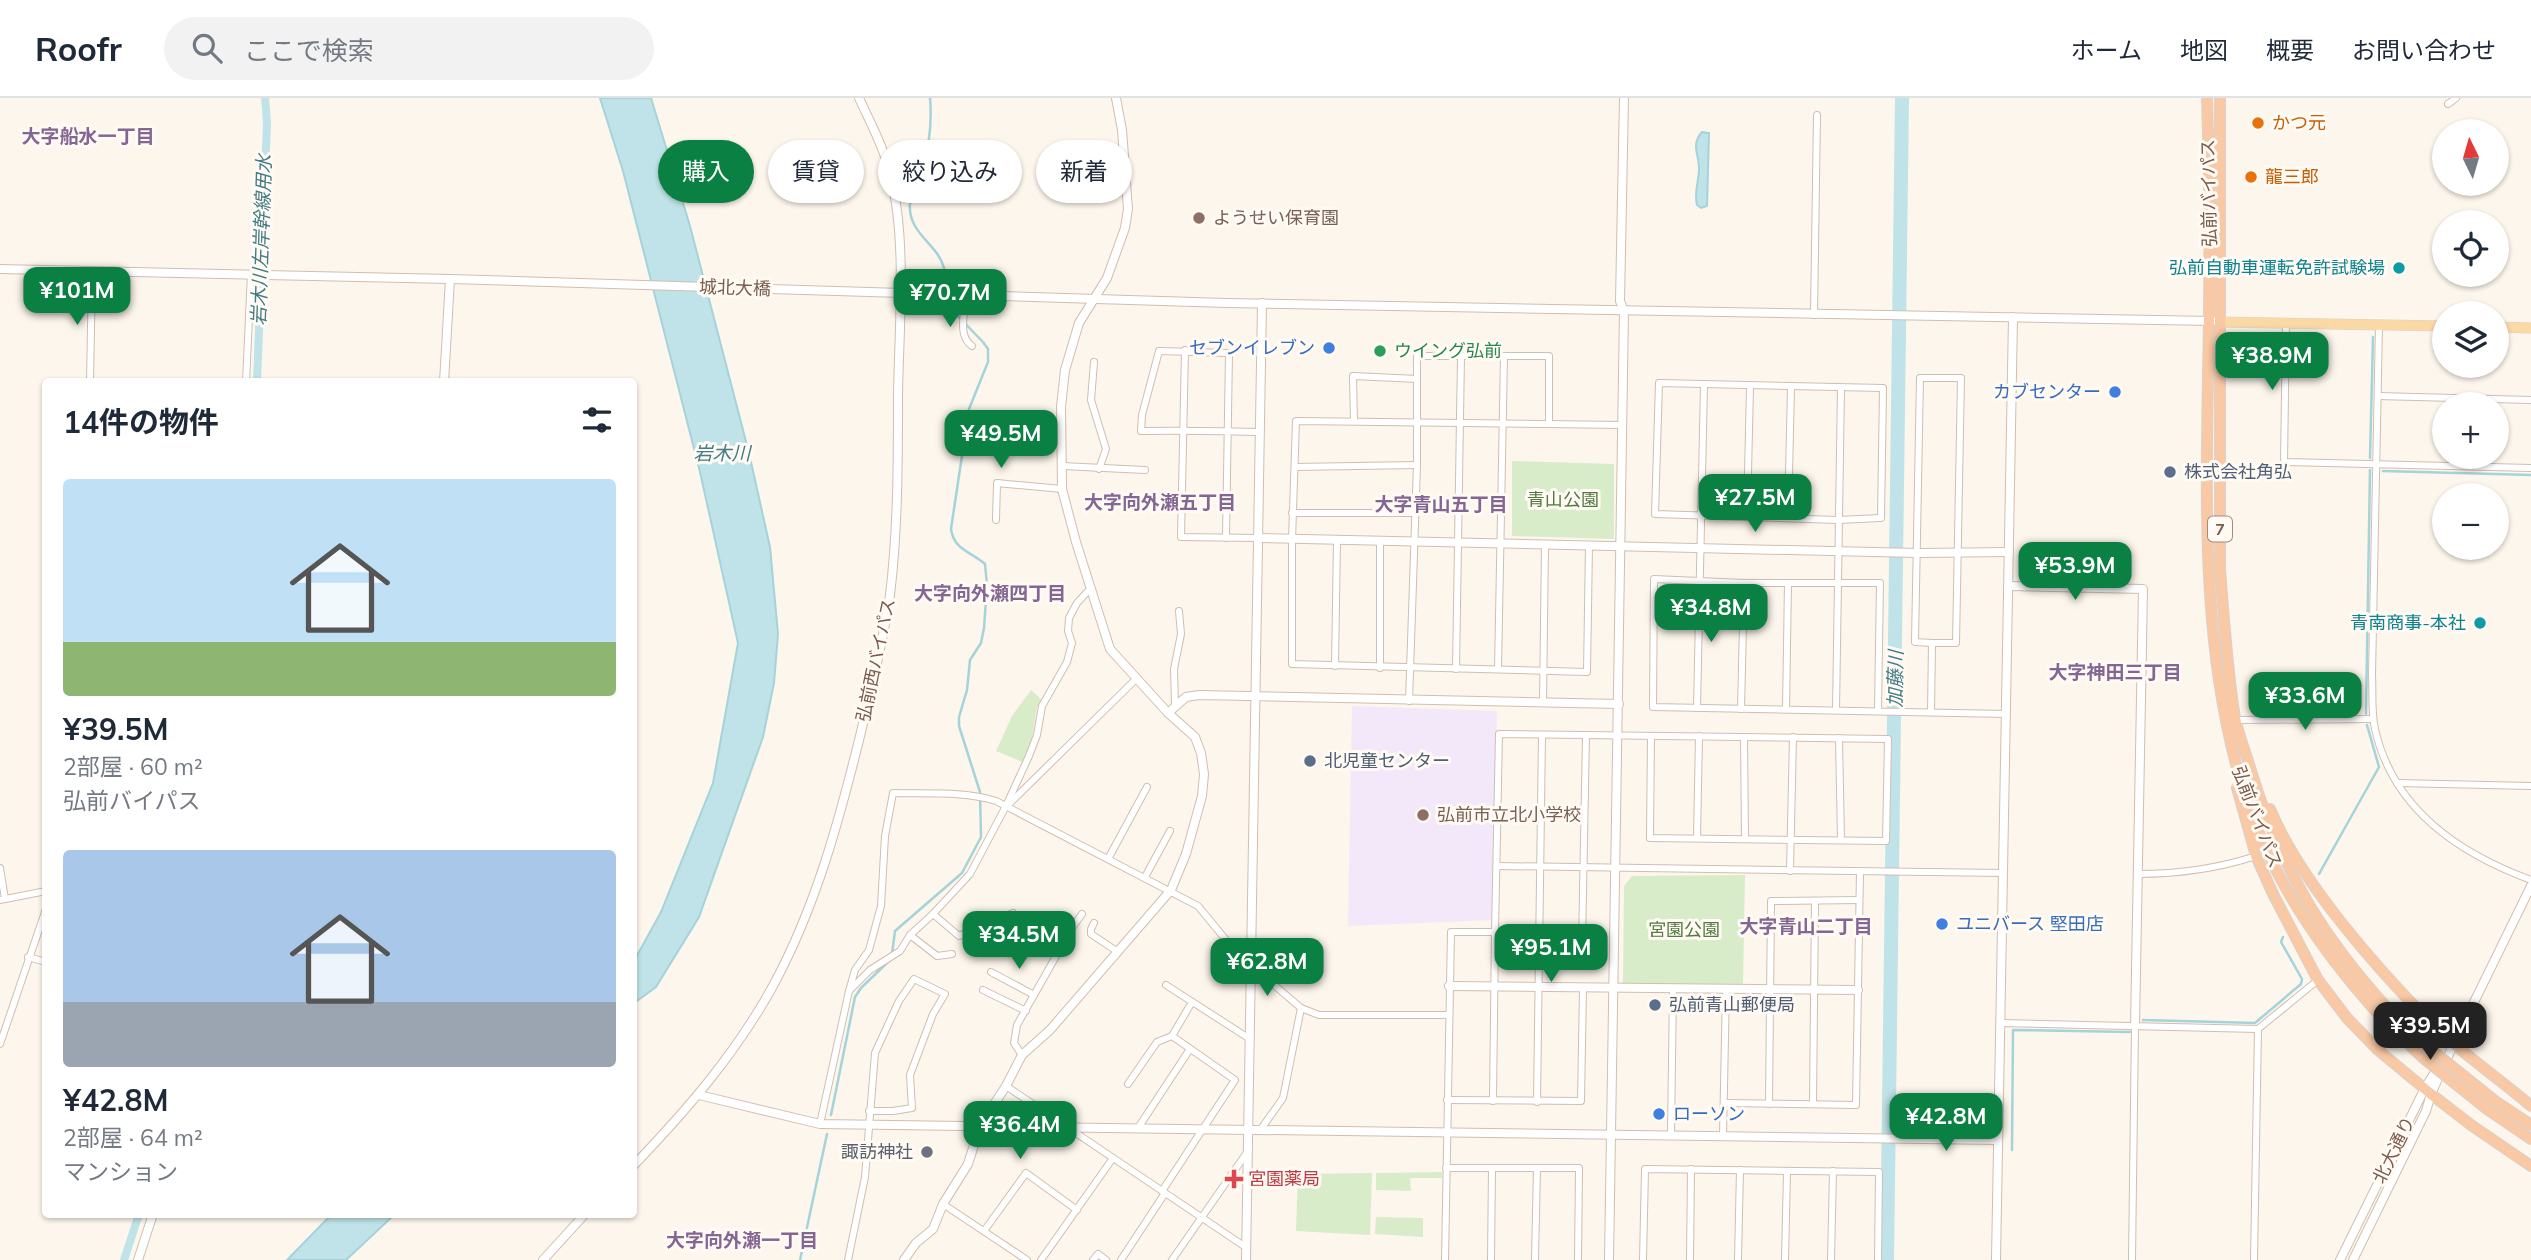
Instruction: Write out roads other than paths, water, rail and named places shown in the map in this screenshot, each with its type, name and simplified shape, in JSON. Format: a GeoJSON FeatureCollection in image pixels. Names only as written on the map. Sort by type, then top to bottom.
{"type":"FeatureCollection","features":[{"type":"Feature","properties":{"kind":"highway","name":"弘前バイパス"},"geometry":{"type":"LineString","coordinates":[[2207,98],[2210,213],[2208,568],[2217,667],[2234,734],[2244,790],[2281,880],[2302,917],[2332,960],[2386,1015],[2422,1057],[2491,1105],[2531,1139]]}},
{"type":"Feature","properties":{"kind":"highway","name":"弘前バイパス"},"geometry":{"type":"LineString","coordinates":[[2220,98],[2220,569],[2236,720],[2234,734]]}},
{"type":"Feature","properties":{"kind":"highway"},"geometry":{"type":"LineString","coordinates":[[2234,734],[2235,781],[2256,856],[2318,980],[2347,1018],[2378,1050],[2470,1125],[2531,1166]]}},
{"type":"Feature","properties":{"kind":"highway"},"geometry":{"type":"LineString","coordinates":[[2234,734],[2272,813],[2310,881],[2375,962],[2436,1027],[2531,1105]]}},
{"type":"Feature","properties":{"kind":"highway","name":"弘前バイパス"},"geometry":{"type":"LineString","coordinates":[[2491,1105],[2531,1125]]}},
{"type":"Feature","properties":{"kind":"main road"},"geometry":{"type":"LineString","coordinates":[[2221,322],[2432,326]]}},
{"type":"Feature","properties":{"kind":"main road"},"geometry":{"type":"LineString","coordinates":[[2509,327],[2531,328]]}},
{"type":"Feature","properties":{"kind":"street","name":"弘前西バイパス"},"geometry":{"type":"LineString","coordinates":[[637,1162],[699,1095],[752,1021],[793,945],[809,911],[847,789],[872,688],[890,595],[894,547],[899,242],[886,158],[859,98]]}},
{"type":"Feature","properties":{"kind":"street"},"geometry":{"type":"LineString","coordinates":[[904,1260],[916,1243],[933,1228],[943,1204],[968,1164],[980,1126],[1022,1055],[1050,1030],[1171,890],[1195,824],[1204,774],[1195,737],[1168,713],[1110,649],[1072,531],[1062,489],[1061,407],[1065,370],[1079,323],[1107,278],[1125,228],[1128,209],[1122,130],[1116,98]]}},
{"type":"Feature","properties":{"kind":"street"},"geometry":{"type":"LineString","coordinates":[[1609,1260],[1622,547],[1624,312],[1620,301],[1624,98]]}},
{"type":"Feature","properties":{"kind":"street"},"geometry":{"type":"LineString","coordinates":[[2448,104],[2456,98]]}},
{"type":"Feature","properties":{"kind":"street"},"geometry":{"type":"LineString","coordinates":[[1814,314],[1817,115]]}},
{"type":"Feature","properties":{"kind":"street","name":"城北大橋"},"geometry":{"type":"LineString","coordinates":[[0,269],[1624,312],[2221,322]]}},
{"type":"Feature","properties":{"kind":"street"},"geometry":{"type":"LineString","coordinates":[[90,378],[92,271]]}},
{"type":"Feature","properties":{"kind":"street"},"geometry":{"type":"LineString","coordinates":[[246,378],[253,274]]}},
{"type":"Feature","properties":{"kind":"street"},"geometry":{"type":"LineString","coordinates":[[444,378],[450,279]]}},
{"type":"Feature","properties":{"kind":"street"},"geometry":{"type":"LineString","coordinates":[[966,295],[963,333],[966,342],[972,346]]}},
{"type":"Feature","properties":{"kind":"street"},"geometry":{"type":"LineString","coordinates":[[1246,1260],[1262,303]]}},
{"type":"Feature","properties":{"kind":"street"},"geometry":{"type":"LineString","coordinates":[[1996,1260],[2013,317]]}},
{"type":"Feature","properties":{"kind":"street"},"geometry":{"type":"LineString","coordinates":[[2286,323],[2284,462],[2531,468]]}},
{"type":"Feature","properties":{"kind":"street"},"geometry":{"type":"LineString","coordinates":[[2379,325],[2373,719],[2384,759],[2397,783],[2409,801],[2435,829],[2504,869],[2531,880]]}},
{"type":"Feature","properties":{"kind":"street"},"geometry":{"type":"LineString","coordinates":[[1185,350],[1181,537],[1917,553],[2009,552]]}},
{"type":"Feature","properties":{"kind":"street"},"geometry":{"type":"LineString","coordinates":[[1226,538],[1228,431],[1229,353],[1159,351],[1142,415],[1142,431],[1183,430],[1228,431],[1260,432]]}},
{"type":"Feature","properties":{"kind":"street"},"geometry":{"type":"LineString","coordinates":[[1409,701],[1417,465],[1417,356],[1549,356],[1549,424]]}},
{"type":"Feature","properties":{"kind":"street"},"geometry":{"type":"LineString","coordinates":[[1456,669],[1461,356]]}},
{"type":"Feature","properties":{"kind":"street"},"geometry":{"type":"LineString","coordinates":[[1498,669],[1504,356]]}},
{"type":"Feature","properties":{"kind":"street"},"geometry":{"type":"LineString","coordinates":[[1094,362],[1091,400],[1106,449],[1099,469]]}},
{"type":"Feature","properties":{"kind":"street"},"geometry":{"type":"LineString","coordinates":[[1354,421],[1353,376],[1417,379]]}},
{"type":"Feature","properties":{"kind":"street"},"geometry":{"type":"LineString","coordinates":[[1920,378],[1961,378],[1956,643],[1915,642],[1917,553],[1920,378]]}},
{"type":"Feature","properties":{"kind":"street"},"geometry":{"type":"LineString","coordinates":[[1659,383],[1703,386],[1883,388],[1881,518],[1838,520],[1655,514],[1659,383]]}},
{"type":"Feature","properties":{"kind":"street"},"geometry":{"type":"LineString","coordinates":[[1697,708],[1703,386]]}},
{"type":"Feature","properties":{"kind":"street"},"geometry":{"type":"LineString","coordinates":[[1747,517],[1750,387]]}},
{"type":"Feature","properties":{"kind":"street"},"geometry":{"type":"LineString","coordinates":[[1788,518],[1791,387]]}},
{"type":"Feature","properties":{"kind":"street"},"geometry":{"type":"LineString","coordinates":[[1836,710],[1841,388]]}},
{"type":"Feature","properties":{"kind":"street"},"geometry":{"type":"LineString","coordinates":[[2378,396],[2531,400]]}},
{"type":"Feature","properties":{"kind":"street"},"geometry":{"type":"LineString","coordinates":[[1589,545],[1587,671],[1410,669],[1292,664],[1296,421],[1623,425]]}},
{"type":"Feature","properties":{"kind":"street"},"geometry":{"type":"LineString","coordinates":[[1295,467],[1417,465]]}},
{"type":"Feature","properties":{"kind":"street"},"geometry":{"type":"LineString","coordinates":[[1062,466],[1146,470]]}},
{"type":"Feature","properties":{"kind":"street"},"geometry":{"type":"LineString","coordinates":[[996,520],[997,483],[1062,489]]}},
{"type":"Feature","properties":{"kind":"street"},"geometry":{"type":"LineString","coordinates":[[1293,513],[1415,513]]}},
{"type":"Feature","properties":{"kind":"street"},"geometry":{"type":"LineString","coordinates":[[1335,666],[1337,540]]}},
{"type":"Feature","properties":{"kind":"street"},"geometry":{"type":"LineString","coordinates":[[1380,541],[1380,668]]}},
{"type":"Feature","properties":{"kind":"street"},"geometry":{"type":"LineString","coordinates":[[1543,702],[1545,544]]}},
{"type":"Feature","properties":{"kind":"street"},"geometry":{"type":"LineString","coordinates":[[1882,711],[1880,583],[1744,583],[1654,579],[1653,707],[2006,714]]}},
{"type":"Feature","properties":{"kind":"street"},"geometry":{"type":"LineString","coordinates":[[1741,709],[1744,583]]}},
{"type":"Feature","properties":{"kind":"street"},"geometry":{"type":"LineString","coordinates":[[1786,709],[1788,583]]}},
{"type":"Feature","properties":{"kind":"street"},"geometry":{"type":"LineString","coordinates":[[2008,586],[2143,589],[2132,1260]]}},
{"type":"Feature","properties":{"kind":"street"},"geometry":{"type":"LineString","coordinates":[[849,991],[870,970],[900,951],[910,935],[970,874],[1006,806],[1037,735],[1042,706],[1067,662],[1072,643],[1069,618],[1077,603],[1091,588]]}},
{"type":"Feature","properties":{"kind":"street"},"geometry":{"type":"LineString","coordinates":[[1175,705],[1174,669],[1181,634],[1179,611]]}},
{"type":"Feature","properties":{"kind":"street"},"geometry":{"type":"LineString","coordinates":[[1931,712],[1932,643]]}},
{"type":"Feature","properties":{"kind":"street"},"geometry":{"type":"LineString","coordinates":[[1006,806],[1136,678]]}},
{"type":"Feature","properties":{"kind":"street"},"geometry":{"type":"LineString","coordinates":[[1168,713],[1186,697],[1199,695],[1619,705]]}},
{"type":"Feature","properties":{"kind":"street"},"geometry":{"type":"LineString","coordinates":[[2236,720],[2373,719]]}},
{"type":"Feature","properties":{"kind":"street"},"geometry":{"type":"LineString","coordinates":[[1493,1101],[1499,734],[1888,738],[1886,841],[1650,838],[1651,736]]}},
{"type":"Feature","properties":{"kind":"street"},"geometry":{"type":"LineString","coordinates":[[1538,1102],[1537,987],[1542,734]]}},
{"type":"Feature","properties":{"kind":"street"},"geometry":{"type":"LineString","coordinates":[[1539,945],[1582,945],[1586,735]]}},
{"type":"Feature","properties":{"kind":"street"},"geometry":{"type":"LineString","coordinates":[[1697,838],[1699,736]]}},
{"type":"Feature","properties":{"kind":"street"},"geometry":{"type":"LineString","coordinates":[[1744,737],[1745,838]]}},
{"type":"Feature","properties":{"kind":"street"},"geometry":{"type":"LineString","coordinates":[[1790,871],[1793,737]]}},
{"type":"Feature","properties":{"kind":"street"},"geometry":{"type":"LineString","coordinates":[[1839,738],[1841,839]]}},
{"type":"Feature","properties":{"kind":"street"},"geometry":{"type":"LineString","coordinates":[[2397,783],[2531,786]]}},
{"type":"Feature","properties":{"kind":"street"},"geometry":{"type":"LineString","coordinates":[[1108,859],[1147,787]]}},
{"type":"Feature","properties":{"kind":"street"},"geometry":{"type":"LineString","coordinates":[[820,1124],[855,970],[869,950],[879,918],[885,836],[893,793],[982,796],[1171,890],[1198,906],[1236,951],[1301,1009],[1319,1015],[1448,1015]]}},
{"type":"Feature","properties":{"kind":"street"},"geometry":{"type":"LineString","coordinates":[[1145,877],[1170,831]]}},
{"type":"Feature","properties":{"kind":"street"},"geometry":{"type":"LineString","coordinates":[[2138,874],[2200,871],[2256,856]]}},
{"type":"Feature","properties":{"kind":"street"},"geometry":{"type":"LineString","coordinates":[[1497,866],[2003,873]]}},
{"type":"Feature","properties":{"kind":"street"},"geometry":{"type":"LineString","coordinates":[[0,868],[3,900],[42,892]]}},
{"type":"Feature","properties":{"kind":"street"},"geometry":{"type":"LineString","coordinates":[[1724,1103],[1856,1105],[1860,872]]}},
{"type":"Feature","properties":{"kind":"street","name":"北大通り"},"geometry":{"type":"LineString","coordinates":[[2340,1260],[2454,1043],[2531,886]]}},
{"type":"Feature","properties":{"kind":"street"},"geometry":{"type":"LineString","coordinates":[[1769,1104],[1771,901],[1859,900]]}},
{"type":"Feature","properties":{"kind":"street"},"geometry":{"type":"LineString","coordinates":[[1812,1104],[1815,901]]}},
{"type":"Feature","properties":{"kind":"street"},"geometry":{"type":"LineString","coordinates":[[933,914],[959,936],[1013,913]]}},
{"type":"Feature","properties":{"kind":"street"},"geometry":{"type":"LineString","coordinates":[[1022,1055],[1014,1042],[1014,1035],[1034,995],[1082,914]]}},
{"type":"Feature","properties":{"kind":"street"},"geometry":{"type":"LineString","coordinates":[[0,1044],[42,920]]}},
{"type":"Feature","properties":{"kind":"street"},"geometry":{"type":"LineString","coordinates":[[1094,923],[1091,934],[1118,952]]}},
{"type":"Feature","properties":{"kind":"street"},"geometry":{"type":"LineString","coordinates":[[1445,1260],[1451,932],[1495,932]]}},
{"type":"Feature","properties":{"kind":"street"},"geometry":{"type":"LineString","coordinates":[[910,935],[937,956],[952,954]]}},
{"type":"Feature","properties":{"kind":"street"},"geometry":{"type":"LineString","coordinates":[[29,957],[42,961]]}},
{"type":"Feature","properties":{"kind":"street"},"geometry":{"type":"LineString","coordinates":[[991,972],[1034,995]]}},
{"type":"Feature","properties":{"kind":"street"},"geometry":{"type":"LineString","coordinates":[[848,1260],[865,1177],[869,1111],[875,1053],[898,1001],[914,979],[945,994],[933,1014],[910,1075],[912,1108],[869,1111]]}},
{"type":"Feature","properties":{"kind":"street"},"geometry":{"type":"LineString","coordinates":[[2000,1023],[2258,1029],[2318,980]]}},
{"type":"Feature","properties":{"kind":"street"},"geometry":{"type":"LineString","coordinates":[[1166,985],[1250,1039]]}},
{"type":"Feature","properties":{"kind":"street"},"geometry":{"type":"LineString","coordinates":[[1449,986],[1858,990]]}},
{"type":"Feature","properties":{"kind":"street"},"geometry":{"type":"LineString","coordinates":[[1447,1100],[1581,1101],[1583,988]]}},
{"type":"Feature","properties":{"kind":"street"},"geometry":{"type":"LineString","coordinates":[[1671,1135],[1673,988]]}},
{"type":"Feature","properties":{"kind":"street"},"geometry":{"type":"LineString","coordinates":[[1723,1136],[1726,988]]}},
{"type":"Feature","properties":{"kind":"street"},"geometry":{"type":"LineString","coordinates":[[983,990],[1027,1011]]}},
{"type":"Feature","properties":{"kind":"street"},"geometry":{"type":"LineString","coordinates":[[1128,1084],[1157,1042],[1172,1036],[1192,1002]]}},
{"type":"Feature","properties":{"kind":"street"},"geometry":{"type":"LineString","coordinates":[[1261,1129],[1283,1098],[1301,1009]]}},
{"type":"Feature","properties":{"kind":"street"},"geometry":{"type":"LineString","coordinates":[[2254,1260],[2258,1029]]}},
{"type":"Feature","properties":{"kind":"street"},"geometry":{"type":"LineString","coordinates":[[1121,1260],[1202,1128],[1235,1080],[1172,1036]]}},
{"type":"Feature","properties":{"kind":"street"},"geometry":{"type":"LineString","coordinates":[[1138,1128],[1190,1049]]}},
{"type":"Feature","properties":{"kind":"street"},"geometry":{"type":"LineString","coordinates":[[2495,1075],[2531,1100]]}},
{"type":"Feature","properties":{"kind":"street"},"geometry":{"type":"LineString","coordinates":[[1006,1086],[1247,1248]]}},
{"type":"Feature","properties":{"kind":"street"},"geometry":{"type":"LineString","coordinates":[[2353,1260],[2426,1111],[2428,1091]]}},
{"type":"Feature","properties":{"kind":"street"},"geometry":{"type":"LineString","coordinates":[[699,1095],[820,1124],[1998,1140]]}},
{"type":"Feature","properties":{"kind":"street"},"geometry":{"type":"LineString","coordinates":[[1172,1260],[1249,1149]]}},
{"type":"Feature","properties":{"kind":"street"},"geometry":{"type":"LineString","coordinates":[[1041,1260],[1112,1158]]}},
{"type":"Feature","properties":{"kind":"street"},"geometry":{"type":"LineString","coordinates":[[1446,1168],[1579,1168],[1578,1260]]}},
{"type":"Feature","properties":{"kind":"street"},"geometry":{"type":"LineString","coordinates":[[1491,1260],[1492,1168]]}},
{"type":"Feature","properties":{"kind":"street"},"geometry":{"type":"LineString","coordinates":[[1535,1260],[1537,1168]]}},
{"type":"Feature","properties":{"kind":"street"},"geometry":{"type":"LineString","coordinates":[[1643,1260],[1646,1169],[1880,1172],[1878,1260]]}},
{"type":"Feature","properties":{"kind":"street"},"geometry":{"type":"LineString","coordinates":[[1690,1260],[1691,1170]]}},
{"type":"Feature","properties":{"kind":"street"},"geometry":{"type":"LineString","coordinates":[[1738,1260],[1740,1170]]}},
{"type":"Feature","properties":{"kind":"street"},"geometry":{"type":"LineString","coordinates":[[1785,1260],[1787,1171]]}},
{"type":"Feature","properties":{"kind":"street"},"geometry":{"type":"LineString","coordinates":[[1831,1260],[1833,1171]]}},
{"type":"Feature","properties":{"kind":"street"},"geometry":{"type":"LineString","coordinates":[[984,1231],[1027,1173],[1076,1210]]}},
{"type":"Feature","properties":{"kind":"street"},"geometry":{"type":"LineString","coordinates":[[943,1204],[1027,1260]]}},
{"type":"Feature","properties":{"kind":"street"},"geometry":{"type":"LineString","coordinates":[[138,1260],[152,1218]]}},
{"type":"Feature","properties":{"kind":"street"},"geometry":{"type":"LineString","coordinates":[[543,1260],[581,1218]]}},
{"type":"Feature","properties":{"kind":"street"},"geometry":{"type":"LineString","coordinates":[[1093,1260],[1098,1254],[1106,1260]]}},
{"type":"Feature","properties":{"kind":"water","name":"岩木川"},"geometry":{"type":"Polygon","coordinates":[[[600,98],[651,98],[664,140],[658,140],[658,203],[683,203],[690,226],[749,453],[770,547],[778,634],[774,683],[763,737],[699,917],[656,987],[637,1001],[637,956],[661,912],[713,783],[738,643],[700,472],[623,171],[600,98]]]}},
{"type":"Feature","properties":{"kind":"water"},"geometry":{"type":"Polygon","coordinates":[[[1702,132],[1709,133],[1707,206],[1701,208],[1696,200],[1699,166],[1696,146],[1702,132]]]}},
{"type":"Feature","properties":{"kind":"water"},"geometry":{"type":"Polygon","coordinates":[[[328,1218],[391,1218],[346,1260],[287,1260],[328,1218]]]}},
{"type":"Feature","properties":{"kind":"waterway","name":"岩木川左岸幹線用水"},"geometry":{"type":"LineString","coordinates":[[257,378],[267,122],[265,98]]}},
{"type":"Feature","properties":{"kind":"waterway"},"geometry":{"type":"LineString","coordinates":[[930,98],[927,151],[911,200],[910,212],[915,226],[940,259],[948,291]]}},
{"type":"Feature","properties":{"kind":"waterway","name":"加藤川"},"geometry":{"type":"LineString","coordinates":[[1887,1260],[1902,98]]}},
{"type":"Feature","properties":{"kind":"waterway"},"geometry":{"type":"LineString","coordinates":[[892,954],[895,931],[962,873],[981,837],[980,792],[959,726],[959,717],[967,690],[970,660],[981,643],[984,628],[987,585],[985,564],[959,546],[951,529],[969,409],[988,362],[988,349],[951,309],[949,297]]}},
{"type":"Feature","properties":{"kind":"waterway"},"geometry":{"type":"LineString","coordinates":[[2370,458],[2373,337]]}},
{"type":"Feature","properties":{"kind":"waterway"},"geometry":{"type":"LineString","coordinates":[[2366,714],[2370,470]]}},
{"type":"Feature","properties":{"kind":"waterway"},"geometry":{"type":"LineString","coordinates":[[2383,471],[2531,475]]}},
{"type":"Feature","properties":{"kind":"waterway"},"geometry":{"type":"LineString","coordinates":[[2319,874],[2379,767],[2367,725]]}},
{"type":"Feature","properties":{"kind":"waterway"},"geometry":{"type":"LineString","coordinates":[[2143,1020],[2255,1023],[2301,984],[2302,979],[2281,942],[2283,937]]}},
{"type":"Feature","properties":{"kind":"waterway"},"geometry":{"type":"LineString","coordinates":[[831,1115],[855,997],[890,960]]}},
{"type":"Feature","properties":{"kind":"waterway"},"geometry":{"type":"LineString","coordinates":[[2012,1150],[2013,1030],[2130,1032]]}},
{"type":"Feature","properties":{"kind":"waterway"},"geometry":{"type":"LineString","coordinates":[[800,1260],[827,1134]]}},
{"type":"Feature","properties":{"kind":"waterway","name":"岩木川左岸幹線用水"},"geometry":{"type":"LineString","coordinates":[[124,1260],[138,1218]]}},
{"type":"Feature","properties":{"kind":"place","name":"かつ元"},"geometry":{"type":"Point","coordinates":[2258,123]}},
{"type":"Feature","properties":{"kind":"place","name":"龍三郎"},"geometry":{"type":"Point","coordinates":[2251,177]}},
{"type":"Feature","properties":{"kind":"place","name":"ようせい保育園"},"geometry":{"type":"Point","coordinates":[1199,218]}},
{"type":"Feature","properties":{"kind":"place","name":"弘前自動車運転免許試験場"},"geometry":{"type":"Point","coordinates":[2399,268]}},
{"type":"Feature","properties":{"kind":"place","name":"セブンイレブン"},"geometry":{"type":"Point","coordinates":[1329,348]}},
{"type":"Feature","properties":{"kind":"place","name":"ウイング弘前"},"geometry":{"type":"Point","coordinates":[1380,351]}},
{"type":"Feature","properties":{"kind":"place","name":"カブセンター"},"geometry":{"type":"Point","coordinates":[2115,392]}},
{"type":"Feature","properties":{"kind":"place","name":"株式会社角弘"},"geometry":{"type":"Point","coordinates":[2170,472]}},
{"type":"Feature","properties":{"kind":"place","name":"青南商事-本社"},"geometry":{"type":"Point","coordinates":[2480,623]}},
{"type":"Feature","properties":{"kind":"place","name":"北児童センター"},"geometry":{"type":"Point","coordinates":[1310,761]}},
{"type":"Feature","properties":{"kind":"place","name":"弘前市立北小学校"},"geometry":{"type":"Point","coordinates":[1423,815]}},
{"type":"Feature","properties":{"kind":"place","name":"ユニバース 堅田店"},"geometry":{"type":"Point","coordinates":[1942,924]}},
{"type":"Feature","properties":{"kind":"place","name":"弘前青山郵便局"},"geometry":{"type":"Point","coordinates":[1655,1005]}},
{"type":"Feature","properties":{"kind":"place","name":"ローソン"},"geometry":{"type":"Point","coordinates":[1659,1114]}},
{"type":"Feature","properties":{"kind":"place","name":"諏訪神社"},"geometry":{"type":"Point","coordinates":[927,1152]}},
{"type":"Feature","properties":{"kind":"place","name":"宮園薬局"},"geometry":{"type":"Point","coordinates":[1234,1179]}},
{"type":"Feature","properties":{"kind":"district","name":"大字船水一丁目"},"geometry":{"type":"Point","coordinates":[88,136]}},
{"type":"Feature","properties":{"kind":"district","name":"大字向外瀬五丁目"},"geometry":{"type":"Point","coordinates":[1160,502]}},
{"type":"Feature","properties":{"kind":"district","name":"大字青山五丁目"},"geometry":{"type":"Point","coordinates":[1441,504]}},
{"type":"Feature","properties":{"kind":"district","name":"大字向外瀬四丁目"},"geometry":{"type":"Point","coordinates":[990,593]}},
{"type":"Feature","properties":{"kind":"district","name":"大字神田三丁目"},"geometry":{"type":"Point","coordinates":[2115,672]}},
{"type":"Feature","properties":{"kind":"district","name":"大字青山二丁目"},"geometry":{"type":"Point","coordinates":[1806,926]}},
{"type":"Feature","properties":{"kind":"district","name":"大字向外瀬一丁目"},"geometry":{"type":"Point","coordinates":[742,1240]}},
{"type":"Feature","properties":{"kind":"park label","name":"青山公園"},"geometry":{"type":"Point","coordinates":[1563,500]}},
{"type":"Feature","properties":{"kind":"park label","name":"宮園公園"},"geometry":{"type":"Point","coordinates":[1684,930]}}]}
